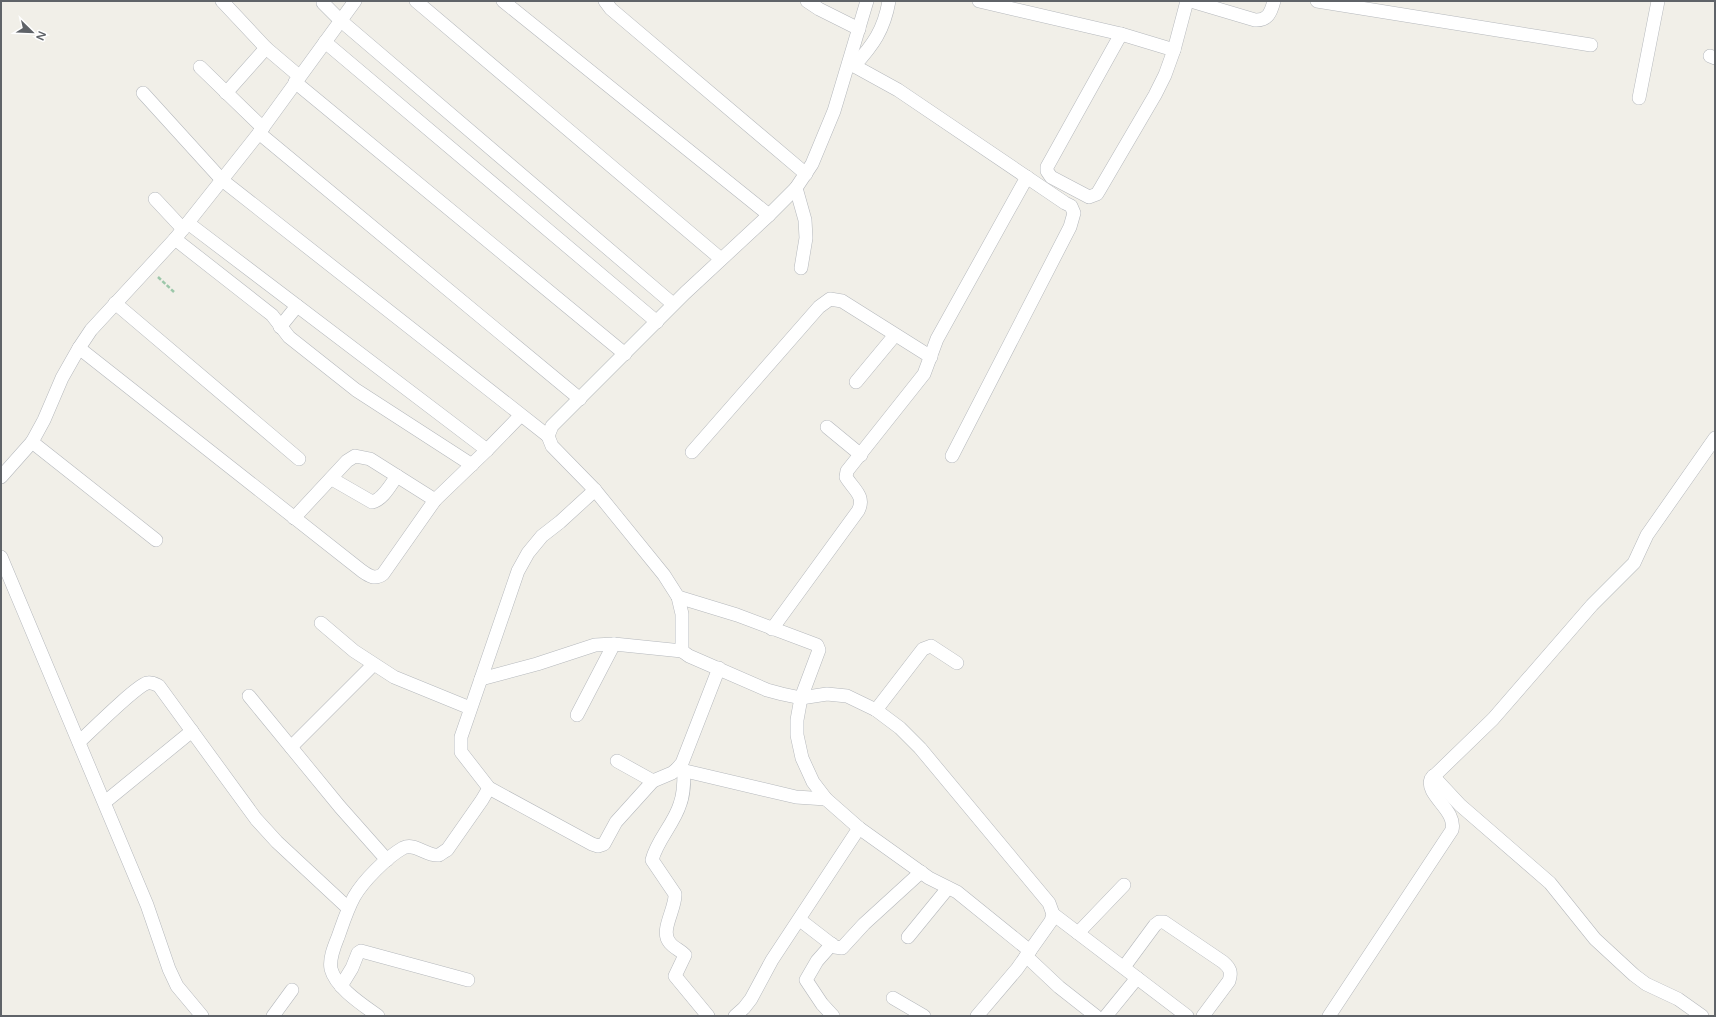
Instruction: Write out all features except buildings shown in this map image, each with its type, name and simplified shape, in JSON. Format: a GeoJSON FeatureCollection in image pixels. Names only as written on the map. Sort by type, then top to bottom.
{"type":"FeatureCollection","features":[{"type":"Feature","properties":{"kind":"street"},"geometry":{"type":"LineString","coordinates":[[222,1],[297,79],[625,354]]}},
{"type":"Feature","properties":{"kind":"street"},"geometry":{"type":"LineString","coordinates":[[1,477],[32,442],[44,420],[62,378],[91,330],[115,303],[149,269],[182,231],[261,130],[355,1]]}},
{"type":"Feature","properties":{"kind":"street"},"geometry":{"type":"LineString","coordinates":[[416,1],[721,259]]}},
{"type":"Feature","properties":{"kind":"street"},"geometry":{"type":"LineString","coordinates":[[503,1],[769,215]]}},
{"type":"Feature","properties":{"kind":"street"},"geometry":{"type":"LineString","coordinates":[[605,1],[611,9],[806,174]]}},
{"type":"Feature","properties":{"kind":"street"},"geometry":{"type":"LineString","coordinates":[[807,1],[819,9],[859,29]]}},
{"type":"Feature","properties":{"kind":"street"},"geometry":{"type":"LineString","coordinates":[[548,436],[552,426],[674,304],[796,188],[806,174],[817,153],[834,111],[851,65],[867,1]]}},
{"type":"Feature","properties":{"kind":"street"},"geometry":{"type":"LineString","coordinates":[[851,65],[877,38],[885,21],[888,1]]}},
{"type":"Feature","properties":{"kind":"street"},"geometry":{"type":"LineString","coordinates":[[979,1],[1121,34],[1174,50]]}},
{"type":"Feature","properties":{"kind":"street"},"geometry":{"type":"LineString","coordinates":[[1121,34],[1047,167],[1048,174],[1051,177],[1085,196],[1093,196],[1100,189],[1155,95],[1165,75],[1174,50],[1187,1]]}},
{"type":"Feature","properties":{"kind":"street"},"geometry":{"type":"LineString","coordinates":[[1191,1],[1262,21],[1271,13],[1274,1]]}},
{"type":"Feature","properties":{"kind":"street"},"geometry":{"type":"LineString","coordinates":[[1317,1],[1591,45]]}},
{"type":"Feature","properties":{"kind":"street"},"geometry":{"type":"LineString","coordinates":[[1638,98],[1658,1]]}},
{"type":"Feature","properties":{"kind":"street"},"geometry":{"type":"LineString","coordinates":[[323,3],[340,20],[674,304]]}},
{"type":"Feature","properties":{"kind":"street"},"geometry":{"type":"LineString","coordinates":[[325,42],[657,322]]}},
{"type":"Feature","properties":{"kind":"street"},"geometry":{"type":"LineString","coordinates":[[226,93],[266,48]]}},
{"type":"Feature","properties":{"kind":"street"},"geometry":{"type":"LineString","coordinates":[[851,65],[898,90],[1071,206],[1074,213],[1073,220],[952,456]]}},
{"type":"Feature","properties":{"kind":"street"},"geometry":{"type":"LineString","coordinates":[[200,67],[261,130],[580,399]]}},
{"type":"Feature","properties":{"kind":"street"},"geometry":{"type":"LineString","coordinates":[[143,93],[222,180],[520,416],[548,436],[552,446],[595,490],[664,575],[678,597],[682,614],[682,651]]}},
{"type":"Feature","properties":{"kind":"street"},"geometry":{"type":"LineString","coordinates":[[772,630],[860,506],[861,497],[848,481],[846,474],[924,374],[937,339],[1028,178]]}},
{"type":"Feature","properties":{"kind":"street"},"geometry":{"type":"LineString","coordinates":[[796,188],[805,220],[806,238],[801,268]]}},
{"type":"Feature","properties":{"kind":"street"},"geometry":{"type":"LineString","coordinates":[[155,199],[182,231],[272,315],[289,337],[356,390],[472,465]]}},
{"type":"Feature","properties":{"kind":"street"},"geometry":{"type":"LineString","coordinates":[[182,231],[297,306],[486,450]]}},
{"type":"Feature","properties":{"kind":"street"},"geometry":{"type":"LineString","coordinates":[[692,452],[825,302],[830,299],[842,301],[931,357]]}},
{"type":"Feature","properties":{"kind":"street"},"geometry":{"type":"LineString","coordinates":[[115,303],[299,459]]}},
{"type":"Feature","properties":{"kind":"street"},"geometry":{"type":"LineString","coordinates":[[280,327],[297,306]]}},
{"type":"Feature","properties":{"kind":"street"},"geometry":{"type":"LineString","coordinates":[[856,382],[895,335]]}},
{"type":"Feature","properties":{"kind":"street"},"geometry":{"type":"LineString","coordinates":[[79,348],[362,571],[372,577],[378,578],[435,500],[520,416]]}},
{"type":"Feature","properties":{"kind":"street"},"geometry":{"type":"LineString","coordinates":[[827,427],[861,455]]}},
{"type":"Feature","properties":{"kind":"street"},"geometry":{"type":"LineString","coordinates":[[1329,1016],[1452,830],[1452,820],[1430,785],[1430,781],[1433,776],[1493,719],[1592,605],[1634,563],[1647,535],[1715,438]]}},
{"type":"Feature","properties":{"kind":"street"},"geometry":{"type":"LineString","coordinates":[[32,442],[156,540]]}},
{"type":"Feature","properties":{"kind":"street"},"geometry":{"type":"LineString","coordinates":[[294,518],[332,479],[347,461],[355,456],[370,460],[435,500]]}},
{"type":"Feature","properties":{"kind":"street"},"geometry":{"type":"LineString","coordinates":[[332,479],[372,502],[377,502],[397,476]]}},
{"type":"Feature","properties":{"kind":"street"},"geometry":{"type":"LineString","coordinates":[[595,490],[560,522],[542,536],[528,553],[518,571],[461,736],[461,752],[489,788],[598,846],[604,844],[616,822],[653,781],[681,770],[796,796],[826,799]]}},
{"type":"Feature","properties":{"kind":"street"},"geometry":{"type":"LineString","coordinates":[[1,557],[105,802],[147,905],[169,969],[177,986],[202,1016]]}},
{"type":"Feature","properties":{"kind":"street"},"geometry":{"type":"LineString","coordinates":[[678,597],[737,615],[772,630],[805,640],[818,647],[814,663],[801,698],[797,720],[797,735],[802,758],[808,773],[826,799],[859,828],[921,872],[957,892],[1028,953],[1059,987],[1096,1016]]}},
{"type":"Feature","properties":{"kind":"street"},"geometry":{"type":"LineString","coordinates":[[322,623],[354,651],[373,665],[394,677],[470,708]]}},
{"type":"Feature","properties":{"kind":"street"},"geometry":{"type":"LineString","coordinates":[[481,679],[538,664],[595,645],[614,644],[682,651],[689,656],[720,668],[767,690],[801,698],[835,694],[847,696],[876,710],[900,728],[929,758],[1049,903],[1053,914],[1187,1016]]}},
{"type":"Feature","properties":{"kind":"street"},"geometry":{"type":"LineString","coordinates":[[577,715],[614,644]]}},
{"type":"Feature","properties":{"kind":"street"},"geometry":{"type":"LineString","coordinates":[[876,710],[923,648],[931,646],[957,663]]}},
{"type":"Feature","properties":{"kind":"street"},"geometry":{"type":"LineString","coordinates":[[291,747],[373,665]]}},
{"type":"Feature","properties":{"kind":"street"},"geometry":{"type":"LineString","coordinates":[[708,1016],[675,976],[685,955],[670,943],[665,932],[670,919],[675,894],[652,860],[656,848],[680,805],[684,793],[681,770],[682,763],[720,668]]}},
{"type":"Feature","properties":{"kind":"street"},"geometry":{"type":"LineString","coordinates":[[79,742],[135,691],[148,683],[154,683],[159,686],[256,819],[277,842],[348,908]]}},
{"type":"Feature","properties":{"kind":"street"},"geometry":{"type":"LineString","coordinates":[[249,696],[340,807],[387,860]]}},
{"type":"Feature","properties":{"kind":"street"},"geometry":{"type":"LineString","coordinates":[[105,802],[192,731]]}},
{"type":"Feature","properties":{"kind":"street"},"geometry":{"type":"LineString","coordinates":[[617,761],[653,781]]}},
{"type":"Feature","properties":{"kind":"street"},"geometry":{"type":"LineString","coordinates":[[1433,776],[1460,805],[1550,883],[1595,939],[1634,975],[1646,984],[1678,999],[1702,1016]]}},
{"type":"Feature","properties":{"kind":"street"},"geometry":{"type":"LineString","coordinates":[[378,1016],[346,992],[331,971],[333,950],[348,908],[355,896],[387,860],[406,847],[439,855],[447,850],[489,788]]}},
{"type":"Feature","properties":{"kind":"street"},"geometry":{"type":"LineString","coordinates":[[735,1016],[751,999],[772,960],[800,920],[859,828]]}},
{"type":"Feature","properties":{"kind":"street"},"geometry":{"type":"LineString","coordinates":[[800,920],[832,944],[840,948],[844,947],[864,924],[921,872]]}},
{"type":"Feature","properties":{"kind":"street"},"geometry":{"type":"LineString","coordinates":[[1078,933],[1124,885]]}},
{"type":"Feature","properties":{"kind":"street"},"geometry":{"type":"LineString","coordinates":[[908,937],[948,888]]}},
{"type":"Feature","properties":{"kind":"street"},"geometry":{"type":"LineString","coordinates":[[977,1016],[1028,953],[1051,922],[1053,914]]}},
{"type":"Feature","properties":{"kind":"street"},"geometry":{"type":"LineString","coordinates":[[1124,967],[1155,925],[1159,922],[1164,922],[1223,962],[1230,970],[1231,975],[1229,981],[1203,1016]]}},
{"type":"Feature","properties":{"kind":"street"},"geometry":{"type":"LineString","coordinates":[[832,944],[817,961],[806,980],[822,1004],[834,1016]]}},
{"type":"Feature","properties":{"kind":"street"},"geometry":{"type":"LineString","coordinates":[[341,986],[352,968],[358,953],[361,952],[468,980]]}},
{"type":"Feature","properties":{"kind":"street"},"geometry":{"type":"LineString","coordinates":[[1106,1016],[1137,978]]}},
{"type":"Feature","properties":{"kind":"street"},"geometry":{"type":"LineString","coordinates":[[274,1016],[292,990]]}},
{"type":"Feature","properties":{"kind":"street"},"geometry":{"type":"LineString","coordinates":[[894,998],[924,1016]]}},
{"type":"Feature","properties":{"kind":"path"},"geometry":{"type":"LineString","coordinates":[[149,269],[174,292]]}}]}
